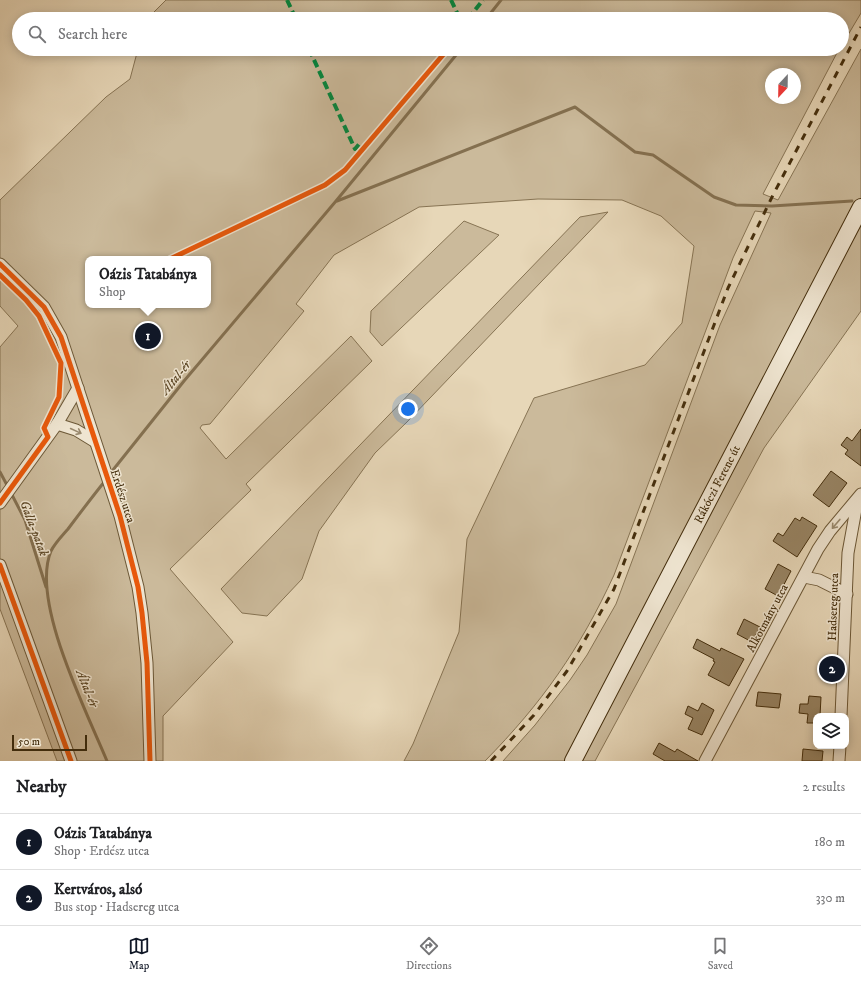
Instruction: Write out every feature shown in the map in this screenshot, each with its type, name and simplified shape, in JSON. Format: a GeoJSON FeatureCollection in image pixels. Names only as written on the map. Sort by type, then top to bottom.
{"type":"FeatureCollection","features":[{"type":"Feature","properties":{"kind":"main road","name":"Rákóczi Ferenc út"},"geometry":{"type":"LineString","coordinates":[[573,761],[861,207]]}},
{"type":"Feature","properties":{"kind":"street","name":"Erdész utca"},"geometry":{"type":"LineString","coordinates":[[0,264],[44,307],[61,337],[94,441],[120,516],[138,586],[142,613],[147,663],[150,761]]}},
{"type":"Feature","properties":{"kind":"street"},"geometry":{"type":"LineString","coordinates":[[2,501],[57,424],[78,388]]}},
{"type":"Feature","properties":{"kind":"street"},"geometry":{"type":"LineString","coordinates":[[57,424],[76,430],[94,441]]}},
{"type":"Feature","properties":{"kind":"street","name":"Alkotmány utca"},"geometry":{"type":"LineString","coordinates":[[705,761],[830,531],[861,494]]}},
{"type":"Feature","properties":{"kind":"street","name":"Hadsereg utca"},"geometry":{"type":"LineString","coordinates":[[841,713],[848,553],[856,509],[861,500]]}},
{"type":"Feature","properties":{"kind":"street"},"geometry":{"type":"LineString","coordinates":[[0,565],[71,761]]}},
{"type":"Feature","properties":{"kind":"street"},"geometry":{"type":"LineString","coordinates":[[804,577],[819,580],[846,594]]}},
{"type":"Feature","properties":{"kind":"street"},"geometry":{"type":"LineString","coordinates":[[839,761],[840,749]]}},
{"type":"Feature","properties":{"kind":"shaded area"},"geometry":{"type":"Polygon","coordinates":[[[166,0],[861,0],[861,13],[849,33],[849,12],[154,12],[166,0]]]}},
{"type":"Feature","properties":{"kind":"shaded area"},"geometry":{"type":"Polygon","coordinates":[[[861,49],[861,311],[764,448],[595,761],[503,761],[535,725],[570,680],[587,655],[616,604],[720,325],[771,213],[755,211],[733,258],[614,575],[588,627],[542,696],[506,739],[485,761],[404,761],[413,744],[459,632],[467,539],[534,398],[645,365],[682,323],[694,246],[661,216],[622,200],[538,199],[419,207],[334,255],[296,304],[304,311],[210,424],[202,425],[200,428],[226,459],[351,336],[372,361],[246,484],[251,490],[170,569],[233,642],[163,716],[163,761],[57,761],[0,609],[0,347],[18,326],[0,306],[0,200],[106,97],[130,79],[136,56],[835,56],[763,194],[778,200],[861,49]]]}},
{"type":"Feature","properties":{"kind":"shaded area"},"geometry":{"type":"Polygon","coordinates":[[[608,212],[407,422],[375,453],[319,531],[302,579],[267,616],[242,613],[221,589],[580,217],[608,212]]]}},
{"type":"Feature","properties":{"kind":"shaded area"},"geometry":{"type":"Polygon","coordinates":[[[464,221],[499,235],[382,346],[370,332],[371,311],[464,221]]]}},
{"type":"Feature","properties":{"kind":"building"},"geometry":{"type":"Polygon","coordinates":[[[861,429],[861,466],[845,454],[848,450],[841,445],[847,437],[852,441],[861,429]]]}},
{"type":"Feature","properties":{"kind":"building"},"geometry":{"type":"Polygon","coordinates":[[[831,471],[847,483],[829,507],[813,495],[831,471]]]}},
{"type":"Feature","properties":{"kind":"building"},"geometry":{"type":"Polygon","coordinates":[[[802,517],[817,526],[797,557],[773,541],[778,533],[783,536],[795,518],[800,521],[802,517]]]}},
{"type":"Feature","properties":{"kind":"building"},"geometry":{"type":"Polygon","coordinates":[[[778,564],[791,571],[778,596],[765,589],[778,564]]]}},
{"type":"Feature","properties":{"kind":"building"},"geometry":{"type":"Polygon","coordinates":[[[744,619],[760,627],[752,642],[737,634],[744,619]]]}},
{"type":"Feature","properties":{"kind":"building"},"geometry":{"type":"Polygon","coordinates":[[[697,639],[720,651],[721,648],[744,659],[729,686],[708,675],[715,662],[713,661],[714,659],[693,648],[697,639]]]}},
{"type":"Feature","properties":{"kind":"building"},"geometry":{"type":"Polygon","coordinates":[[[758,692],[781,694],[779,708],[756,706],[758,692]]]}},
{"type":"Feature","properties":{"kind":"building"},"geometry":{"type":"Polygon","coordinates":[[[809,696],[821,697],[820,713],[813,713],[813,723],[807,723],[808,714],[799,713],[800,704],[808,704],[809,696]]]}},
{"type":"Feature","properties":{"kind":"building"},"geometry":{"type":"Polygon","coordinates":[[[702,703],[714,710],[702,735],[688,729],[693,718],[685,714],[688,706],[698,711],[702,703]]]}},
{"type":"Feature","properties":{"kind":"building"},"geometry":{"type":"Polygon","coordinates":[[[659,743],[675,752],[677,749],[698,761],[665,761],[653,754],[659,743]]]}},
{"type":"Feature","properties":{"kind":"building"},"geometry":{"type":"Polygon","coordinates":[[[803,749],[823,751],[822,761],[802,761],[803,749]]]}},
{"type":"Feature","properties":{"kind":"waterway","name":"Által-ér"},"geometry":{"type":"LineString","coordinates":[[492,12],[501,0]]}},
{"type":"Feature","properties":{"kind":"waterway","name":"Által-ér"},"geometry":{"type":"LineString","coordinates":[[109,475],[184,381],[336,201],[455,56]]}},
{"type":"Feature","properties":{"kind":"waterway"},"geometry":{"type":"LineString","coordinates":[[337,201],[575,107],[635,152],[653,155],[714,197],[736,205],[772,206],[852,201]]}},
{"type":"Feature","properties":{"kind":"waterway","name":"Galla-patak"},"geometry":{"type":"LineString","coordinates":[[0,472],[8,487]]}},
{"type":"Feature","properties":{"kind":"waterway","name":"Által-ér"},"geometry":{"type":"LineString","coordinates":[[105,481],[51,551],[47,572],[48,598],[54,626],[75,686],[107,761]]}},
{"type":"Feature","properties":{"kind":"waterway","name":"Galla-patak"},"geometry":{"type":"LineString","coordinates":[[11,493],[25,520],[46,587]]}},
{"type":"Feature","properties":{"kind":"railway"},"geometry":{"type":"LineString","coordinates":[[849,50],[861,27]]}},
{"type":"Feature","properties":{"kind":"railway"},"geometry":{"type":"LineString","coordinates":[[491,761],[534,715],[567,671],[614,589],[728,288],[773,195],[846,56]]}},
{"type":"Feature","properties":{"kind":"marked path"},"geometry":{"type":"LineString","coordinates":[[287,0],[293,12]]}},
{"type":"Feature","properties":{"kind":"marked path"},"geometry":{"type":"LineString","coordinates":[[451,0],[457,12]]}},
{"type":"Feature","properties":{"kind":"marked path"},"geometry":{"type":"LineString","coordinates":[[474,12],[483,0]]}},
{"type":"Feature","properties":{"kind":"marked path"},"geometry":{"type":"LineString","coordinates":[[312,56],[355,149],[360,143]]}},
{"type":"Feature","properties":{"kind":"cycle path"},"geometry":{"type":"LineString","coordinates":[[176,256],[325,185],[345,170],[442,56]]}},
{"type":"Feature","properties":{"kind":"cycle path"},"geometry":{"type":"LineString","coordinates":[[0,264],[44,307],[61,337],[120,516],[138,587],[142,613],[147,663],[150,761]]}},
{"type":"Feature","properties":{"kind":"cycle path"},"geometry":{"type":"LineString","coordinates":[[0,275],[26,300],[39,316],[61,363],[59,397],[44,428],[48,437],[0,503]]}},
{"type":"Feature","properties":{"kind":"cycle path"},"geometry":{"type":"LineString","coordinates":[[0,565],[71,761]]}},
{"type":"Feature","properties":{"kind":"place","name":"Oázis Tatabánya"},"geometry":{"type":"Point","coordinates":[148,336]}},
{"type":"Feature","properties":{"kind":"place","name":"Kertváros, alsó"},"geometry":{"type":"Point","coordinates":[832,669]}}]}
